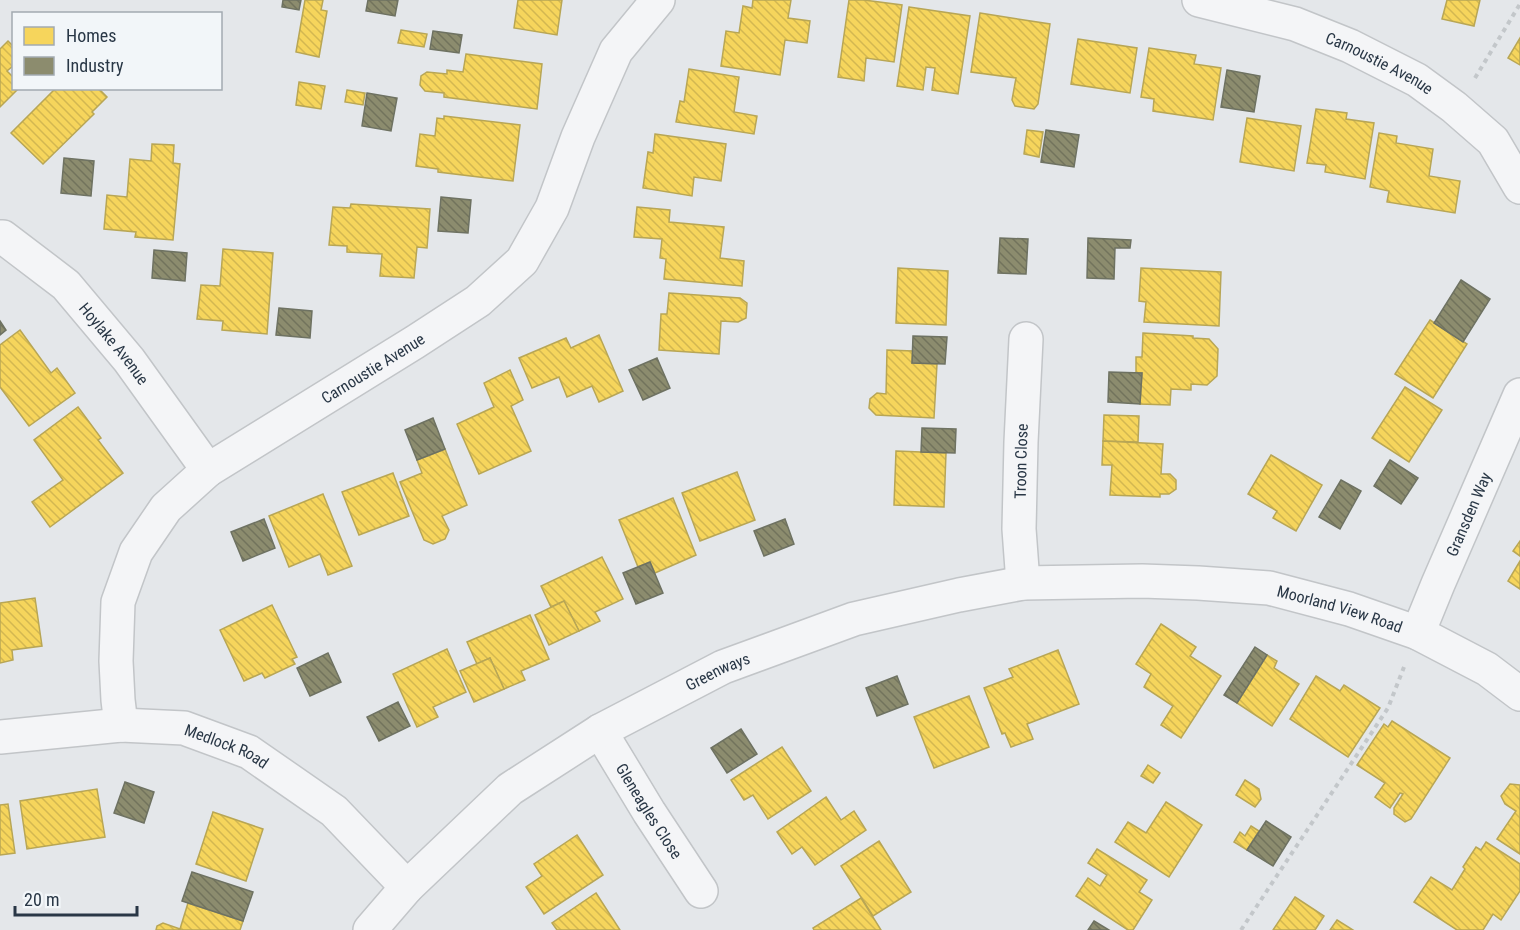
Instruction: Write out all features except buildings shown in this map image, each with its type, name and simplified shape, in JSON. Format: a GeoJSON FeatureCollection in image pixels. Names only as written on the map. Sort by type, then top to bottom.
{"type":"FeatureCollection","features":[{"type":"Feature","properties":{"kind":"street","name":"Carnoustie Avenue"},"geometry":{"type":"LineString","coordinates":[[122,725],[116,661],[118,602],[136,552],[166,508],[208,470],[478,301],[522,261],[552,208],[578,137],[616,51],[658,0]]}},
{"type":"Feature","properties":{"kind":"street","name":"Carnoustie Avenue"},"geometry":{"type":"LineString","coordinates":[[1199,0],[1296,24],[1350,46],[1417,80],[1454,107],[1493,141],[1520,187]]}},
{"type":"Feature","properties":{"kind":"street","name":"Hoylake Avenue"},"geometry":{"type":"LineString","coordinates":[[0,237],[66,285],[129,360],[208,470]]}},
{"type":"Feature","properties":{"kind":"street","name":"Troon Close"},"geometry":{"type":"LineString","coordinates":[[1023,583],[1019,529],[1026,339]]}},
{"type":"Feature","properties":{"kind":"street","name":"Gransden Way"},"geometry":{"type":"LineString","coordinates":[[1418,633],[1520,395]]}},
{"type":"Feature","properties":{"kind":"street","name":"Greenways"},"geometry":{"type":"LineString","coordinates":[[370,930],[407,887],[510,789],[600,731],[723,667],[854,619],[959,595],[1023,583],[1142,581]]}},
{"type":"Feature","properties":{"kind":"street","name":"Moorland View Road"},"geometry":{"type":"LineString","coordinates":[[1142,581],[1269,588],[1349,609],[1418,633],[1487,669],[1520,694]]}},
{"type":"Feature","properties":{"kind":"street","name":"Medlock Road"},"geometry":{"type":"LineString","coordinates":[[0,737],[122,725],[184,728],[249,752],[334,811],[407,887]]}},
{"type":"Feature","properties":{"kind":"street","name":"Gleneagles Close"},"geometry":{"type":"LineString","coordinates":[[600,731],[701,891]]}},
{"type":"Feature","properties":{"kind":"path"},"geometry":{"type":"LineString","coordinates":[[1454,107],[1520,4]]}},
{"type":"Feature","properties":{"kind":"path"},"geometry":{"type":"LineString","coordinates":[[1241,930],[1388,708],[1418,633]]}}]}
